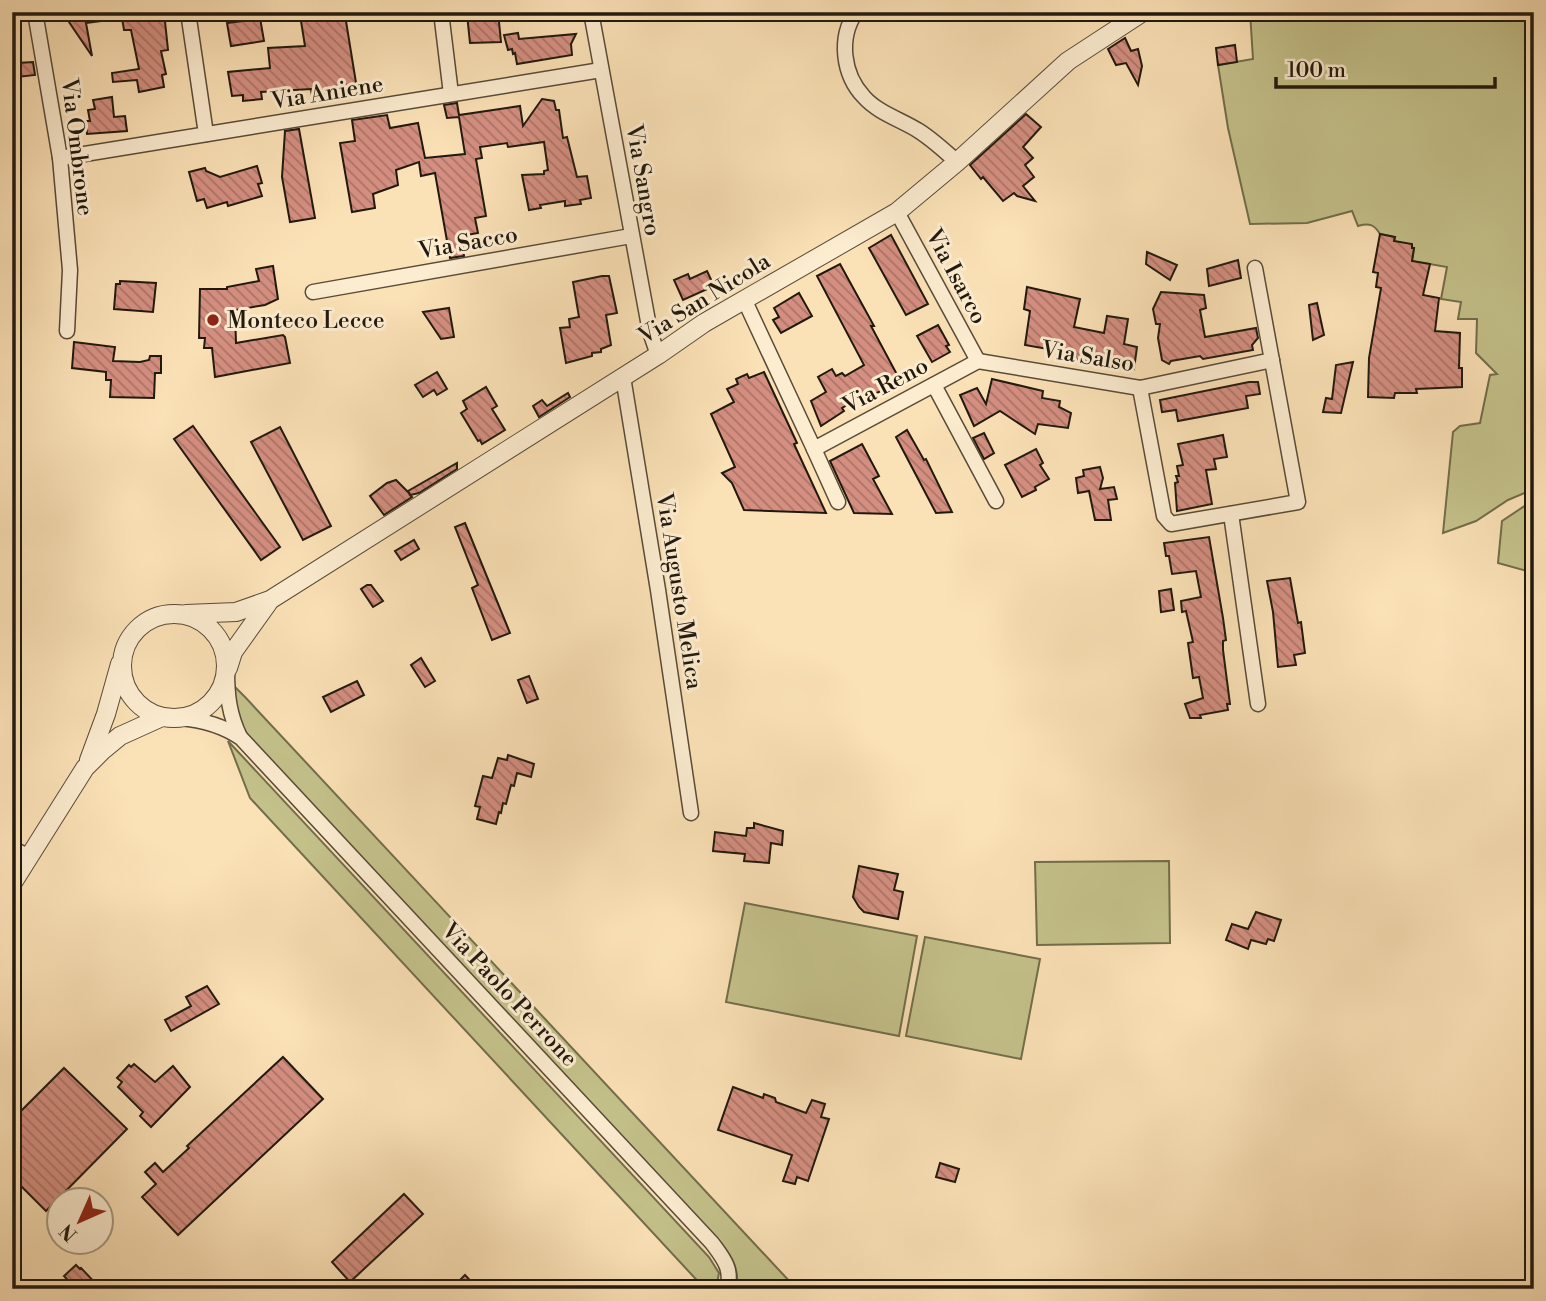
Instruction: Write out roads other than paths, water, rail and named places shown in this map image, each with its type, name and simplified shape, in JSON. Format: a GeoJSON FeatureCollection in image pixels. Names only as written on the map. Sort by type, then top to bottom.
{"type":"FeatureCollection","features":[{"type":"Feature","properties":{"kind":"street","name":"Via Ombrone"},"geometry":{"type":"LineString","coordinates":[[35,12],[60,158],[69,270],[67,331]]}},
{"type":"Feature","properties":{"kind":"street"},"geometry":{"type":"LineString","coordinates":[[188,12],[206,134]]}},
{"type":"Feature","properties":{"kind":"street"},"geometry":{"type":"LineString","coordinates":[[441,12],[451,94]]}},
{"type":"Feature","properties":{"kind":"street","name":"Via Sangro"},"geometry":{"type":"LineString","coordinates":[[591,12],[631,236],[650,332],[658,355]]}},
{"type":"Feature","properties":{"kind":"street"},"geometry":{"type":"LineString","coordinates":[[856,12],[849,22],[845,45],[846,63],[853,83],[865,99],[941,146],[957,162]]}},
{"type":"Feature","properties":{"kind":"street","name":"Via San Nicola"},"geometry":{"type":"LineString","coordinates":[[12,884],[85,768],[102,724],[126,644],[134,631],[146,621],[159,615],[236,612],[270,600],[658,355],[704,323],[897,212],[957,162],[1068,61],[1143,12]]}},
{"type":"Feature","properties":{"kind":"street","name":"Via Aniene"},"geometry":{"type":"LineString","coordinates":[[60,158],[601,70]]}},
{"type":"Feature","properties":{"kind":"street","name":"Via Isarco"},"geometry":{"type":"LineString","coordinates":[[897,212],[978,361]]}},
{"type":"Feature","properties":{"kind":"street","name":"Via Sacco"},"geometry":{"type":"LineString","coordinates":[[313,292],[631,236]]}},
{"type":"Feature","properties":{"kind":"street"},"geometry":{"type":"LineString","coordinates":[[1140,388],[1164,516],[1171,524],[1298,502],[1255,268]]}},
{"type":"Feature","properties":{"kind":"street"},"geometry":{"type":"LineString","coordinates":[[744,299],[838,502]]}},
{"type":"Feature","properties":{"kind":"street","name":"Via Salso"},"geometry":{"type":"LineString","coordinates":[[978,361],[1140,388],[1272,360]]}},
{"type":"Feature","properties":{"kind":"street","name":"Via Reno"},"geometry":{"type":"LineString","coordinates":[[814,449],[978,361]]}},
{"type":"Feature","properties":{"kind":"street","name":"Via Augusto Melica"},"geometry":{"type":"LineString","coordinates":[[623,377],[691,813]]}},
{"type":"Feature","properties":{"kind":"street"},"geometry":{"type":"LineString","coordinates":[[934,385],[996,501]]}},
{"type":"Feature","properties":{"kind":"street"},"geometry":{"type":"LineString","coordinates":[[1231,514],[1258,704]]}},
{"type":"Feature","properties":{"kind":"street","name":"Via San Nicola"},"geometry":{"type":"LineString","coordinates":[[85,768],[120,736],[162,717],[180,718],[200,712],[215,700],[222,689],[233,652],[270,600]]}},
{"type":"Feature","properties":{"kind":"street"},"geometry":{"type":"LineString","coordinates":[[186,614],[204,622],[217,636],[225,653],[227,670]]}},
{"type":"Feature","properties":{"kind":"street"},"geometry":{"type":"LineString","coordinates":[[122,657],[124,681],[130,694],[140,706],[162,717]]}},
{"type":"Feature","properties":{"kind":"street","name":"Via Paolo Perrone"},"geometry":{"type":"LineString","coordinates":[[227,670],[227,702],[240,738]]}},
{"type":"Feature","properties":{"kind":"street","name":"Via Paolo Perrone"},"geometry":{"type":"LineString","coordinates":[[180,718],[225,727],[240,738],[712,1243],[727,1264],[730,1274],[727,1289]]}},
{"type":"Feature","properties":{"kind":"street"},"geometry":{"type":"LineString","coordinates":[[12,848],[29,857]]}},
{"type":"Feature","properties":{"kind":"place","name":"Monteco Lecce"},"geometry":{"type":"Point","coordinates":[213,320]}}]}
